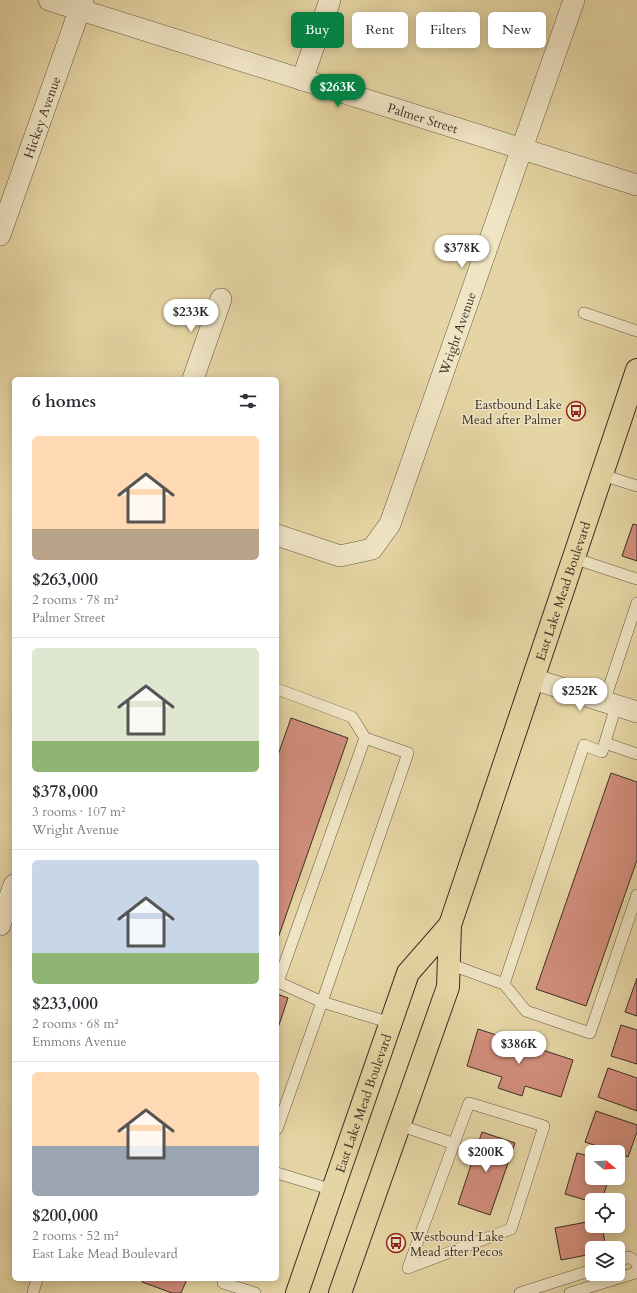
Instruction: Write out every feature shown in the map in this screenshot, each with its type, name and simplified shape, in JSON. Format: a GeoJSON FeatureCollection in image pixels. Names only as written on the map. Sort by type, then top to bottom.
{"type":"FeatureCollection","features":[{"type":"Feature","properties":{"kind":"main road","name":"East Lake Mead Boulevard"},"geometry":{"type":"LineString","coordinates":[[340,1293],[448,987],[450,925],[637,370]]}},
{"type":"Feature","properties":{"kind":"main road","name":"East Lake Mead Boulevard"},"geometry":{"type":"LineString","coordinates":[[297,1293],[408,973],[450,925]]}},
{"type":"Feature","properties":{"kind":"street","name":"Palmer Street"},"geometry":{"type":"LineString","coordinates":[[50,0],[81,5],[302,80],[637,185]]}},
{"type":"Feature","properties":{"kind":"street"},"geometry":{"type":"LineString","coordinates":[[302,80],[330,0]]}},
{"type":"Feature","properties":{"kind":"street","name":"Wright Avenue"},"geometry":{"type":"LineString","coordinates":[[279,536],[340,556],[372,550],[390,524],[574,0]]}},
{"type":"Feature","properties":{"kind":"street","name":"Hickey Avenue"},"geometry":{"type":"LineString","coordinates":[[1,228],[81,5]]}},
{"type":"Feature","properties":{"kind":"street"},"geometry":{"type":"LineString","coordinates":[[194,377],[221,299]]}},
{"type":"Feature","properties":{"kind":"street"},"geometry":{"type":"LineString","coordinates":[[533,679],[637,712]]}},
{"type":"Feature","properties":{"kind":"street"},"geometry":{"type":"LineString","coordinates":[[0,925],[12,891]]}},
{"type":"Feature","properties":{"kind":"lane"},"geometry":{"type":"LineString","coordinates":[[584,313],[637,331]]}},
{"type":"Feature","properties":{"kind":"lane"},"geometry":{"type":"LineString","coordinates":[[602,475],[637,486]]}},
{"type":"Feature","properties":{"kind":"lane"},"geometry":{"type":"LineString","coordinates":[[574,558],[637,579]]}},
{"type":"Feature","properties":{"kind":"lane"},"geometry":{"type":"LineString","coordinates":[[504,984],[584,746],[602,752],[605,743],[610,704],[637,603]]}},
{"type":"Feature","properties":{"kind":"lane"},"geometry":{"type":"LineString","coordinates":[[279,690],[352,717],[365,738],[408,753],[279,1123]]}},
{"type":"Feature","properties":{"kind":"lane"},"geometry":{"type":"LineString","coordinates":[[279,979],[365,738]]}},
{"type":"Feature","properties":{"kind":"lane"},"geometry":{"type":"LineString","coordinates":[[605,743],[637,754]]}},
{"type":"Feature","properties":{"kind":"lane"},"geometry":{"type":"LineString","coordinates":[[449,964],[504,984],[526,1011],[590,1033],[637,895]]}},
{"type":"Feature","properties":{"kind":"lane"},"geometry":{"type":"LineString","coordinates":[[279,982],[322,1002],[391,1023]]}},
{"type":"Feature","properties":{"kind":"lane"},"geometry":{"type":"LineString","coordinates":[[469,1103],[544,1126],[511,1229],[408,1268],[444,1173],[455,1144],[469,1103]]}},
{"type":"Feature","properties":{"kind":"lane"},"geometry":{"type":"LineString","coordinates":[[399,1125],[455,1144]]}},
{"type":"Feature","properties":{"kind":"lane"},"geometry":{"type":"LineString","coordinates":[[279,1174],[333,1190]]}},
{"type":"Feature","properties":{"kind":"lane"},"geometry":{"type":"LineString","coordinates":[[570,1293],[635,1274],[637,1269]]}},
{"type":"Feature","properties":{"kind":"lane"},"geometry":{"type":"LineString","coordinates":[[520,1293],[585,1272]]}},
{"type":"Feature","properties":{"kind":"lane"},"geometry":{"type":"LineString","coordinates":[[32,1293],[37,1281]]}},
{"type":"Feature","properties":{"kind":"lane"},"geometry":{"type":"LineString","coordinates":[[222,1285],[255,1293]]}},
{"type":"Feature","properties":{"kind":"building"},"geometry":{"type":"Polygon","coordinates":[[[633,524],[637,525],[637,561],[622,556],[633,524]]]}},
{"type":"Feature","properties":{"kind":"building"},"geometry":{"type":"Polygon","coordinates":[[[291,718],[348,738],[279,935],[279,752],[291,718]]]}},
{"type":"Feature","properties":{"kind":"building"},"geometry":{"type":"Polygon","coordinates":[[[611,773],[637,782],[637,860],[586,1006],[536,989],[611,773]]]}},
{"type":"Feature","properties":{"kind":"building"},"geometry":{"type":"Polygon","coordinates":[[[637,978],[637,1016],[625,1012],[637,978]]]}},
{"type":"Feature","properties":{"kind":"building"},"geometry":{"type":"Polygon","coordinates":[[[279,995],[288,998],[279,1025],[279,995]]]}},
{"type":"Feature","properties":{"kind":"building"},"geometry":{"type":"Polygon","coordinates":[[[621,1025],[637,1030],[637,1064],[611,1056],[621,1025]]]}},
{"type":"Feature","properties":{"kind":"building"},"geometry":{"type":"Polygon","coordinates":[[[478,1029],[573,1060],[561,1097],[525,1086],[522,1096],[498,1088],[502,1077],[467,1066],[478,1029]]]}},
{"type":"Feature","properties":{"kind":"building"},"geometry":{"type":"Polygon","coordinates":[[[608,1068],[637,1078],[637,1111],[598,1097],[608,1068]]]}},
{"type":"Feature","properties":{"kind":"building"},"geometry":{"type":"Polygon","coordinates":[[[596,1111],[637,1125],[637,1132],[628,1157],[625,1156],[625,1145],[594,1145],[585,1142],[596,1111]]]}},
{"type":"Feature","properties":{"kind":"building"},"geometry":{"type":"Polygon","coordinates":[[[482,1132],[515,1143],[490,1215],[458,1204],[482,1132]]]}},
{"type":"Feature","properties":{"kind":"building"},"geometry":{"type":"Polygon","coordinates":[[[577,1153],[585,1155],[585,1185],[607,1185],[604,1193],[585,1193],[585,1200],[565,1194],[577,1153]]]}},
{"type":"Feature","properties":{"kind":"building"},"geometry":{"type":"Polygon","coordinates":[[[585,1222],[585,1233],[603,1233],[605,1241],[585,1241],[585,1255],[561,1260],[555,1228],[585,1222]]]}},
{"type":"Feature","properties":{"kind":"building"},"geometry":{"type":"Polygon","coordinates":[[[186,1281],[181,1293],[172,1293],[142,1282],[186,1281]]]}},
{"type":"Feature","properties":{"kind":"place","name":"Eastbound Lake Mead after Palmer"},"geometry":{"type":"Point","coordinates":[576,411]}},
{"type":"Feature","properties":{"kind":"place","name":"Westbound Lake Mead after Pecos"},"geometry":{"type":"Point","coordinates":[396,1243]}}]}
